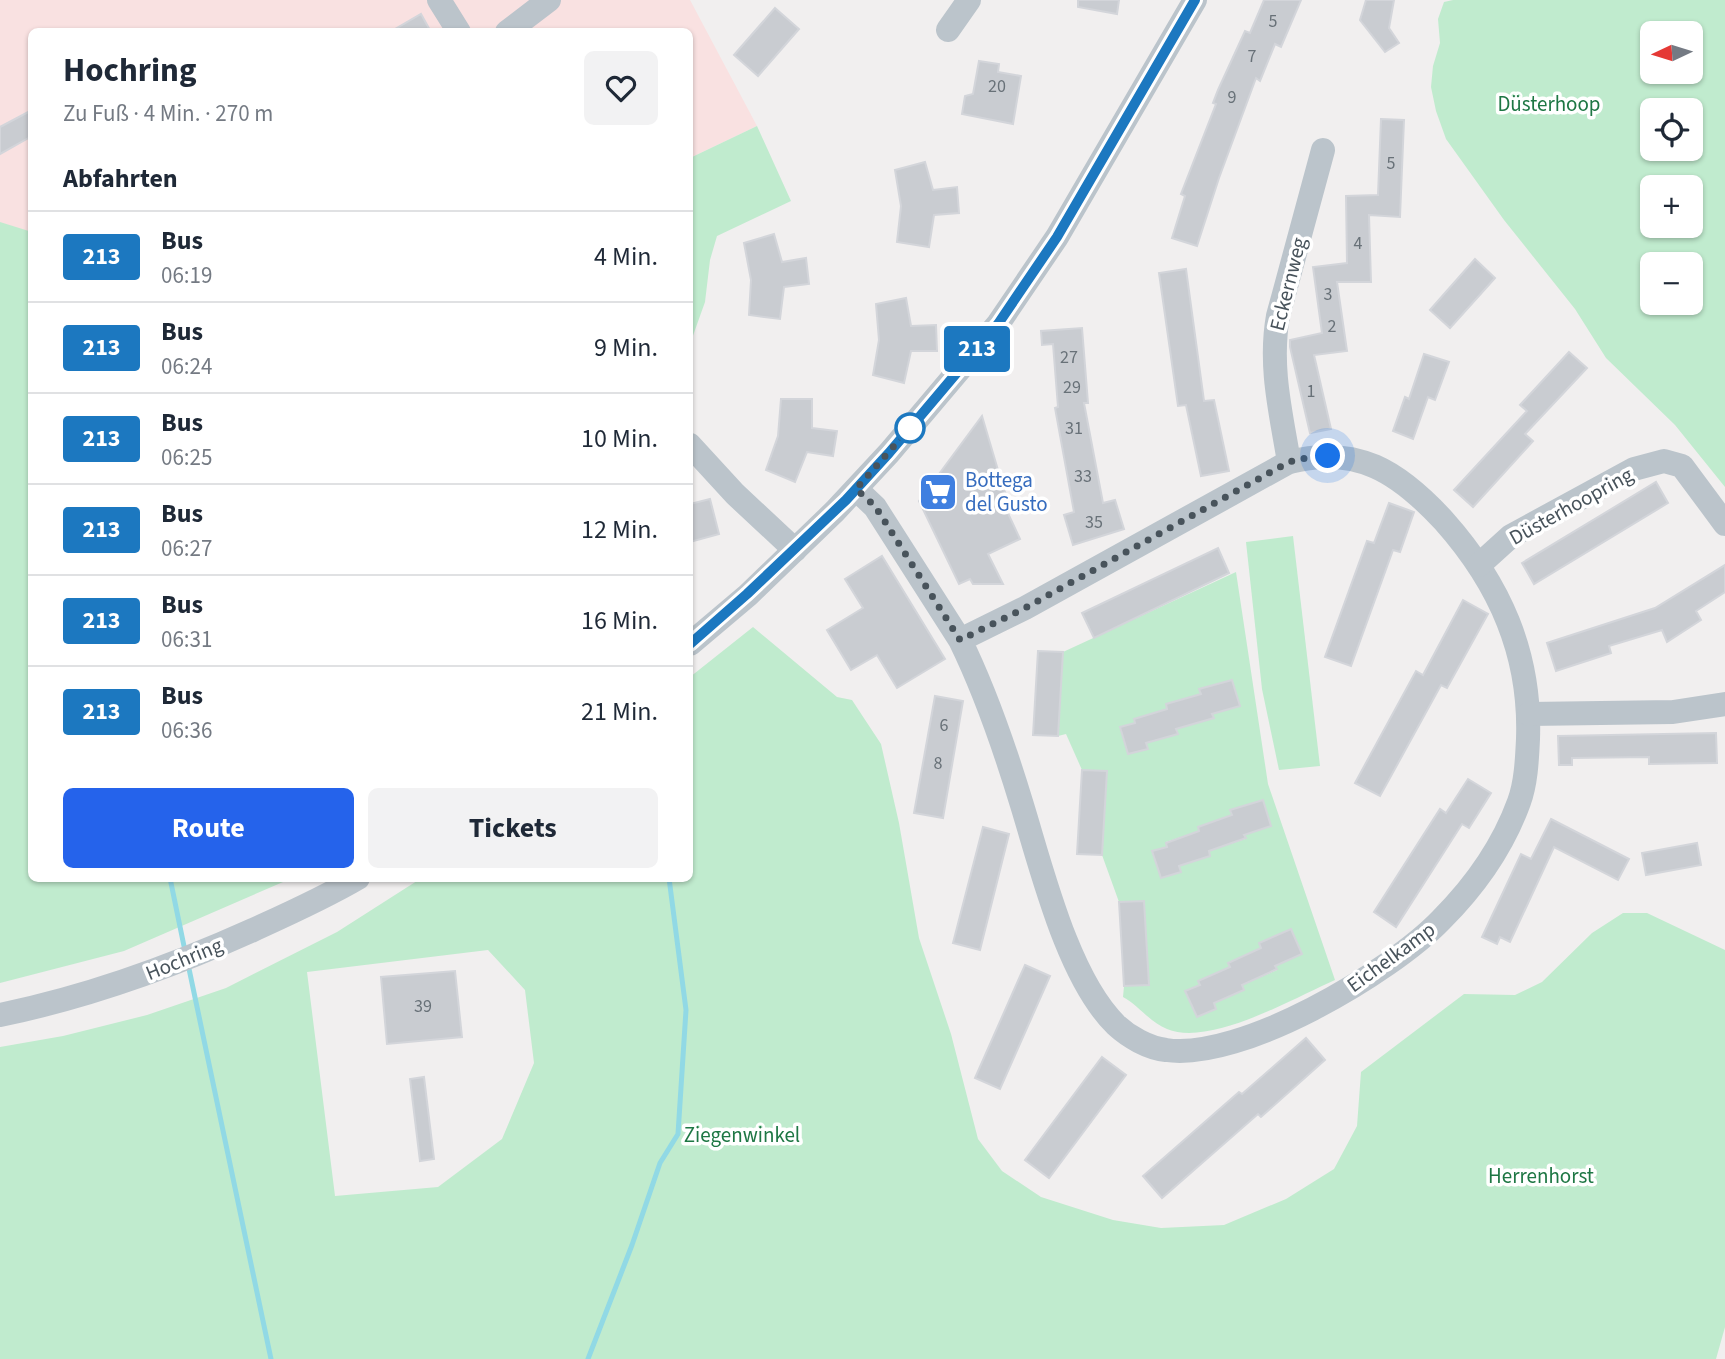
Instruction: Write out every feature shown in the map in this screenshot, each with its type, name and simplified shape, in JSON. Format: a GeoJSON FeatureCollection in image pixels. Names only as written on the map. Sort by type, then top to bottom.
{"type":"FeatureCollection","features":[{"type":"Feature","properties":{"kind":"street"},"geometry":{"type":"LineString","coordinates":[[439,0],[456,28]]}},
{"type":"Feature","properties":{"kind":"street"},"geometry":{"type":"LineString","coordinates":[[513,28],[549,0]]}},
{"type":"Feature","properties":{"kind":"street"},"geometry":{"type":"LineString","coordinates":[[948,30],[969,0]]}},
{"type":"Feature","properties":{"kind":"street"},"geometry":{"type":"LineString","coordinates":[[693,641],[795,550],[856,489],[998,324],[1057,237],[1195,0]]}},
{"type":"Feature","properties":{"kind":"street","name":"Eckernweg"},"geometry":{"type":"LineString","coordinates":[[1289,462],[1273,369],[1273,341],[1323,150]]}},
{"type":"Feature","properties":{"kind":"street"},"geometry":{"type":"LineString","coordinates":[[693,447],[734,494],[795,550]]}},
{"type":"Feature","properties":{"kind":"street","name":"Eichelkamp"},"geometry":{"type":"LineString","coordinates":[[856,489],[875,506],[960,640],[990,708],[1049,894],[1085,981],[1117,1026],[1143,1043],[1164,1050],[1205,1049],[1289,1021],[1391,962],[1440,921],[1478,876],[1504,835],[1520,799],[1527,759],[1529,714],[1525,676],[1516,641],[1503,608],[1479,565],[1432,508],[1405,485],[1372,464],[1342,456],[1314,456],[1289,462],[1025,608],[960,640]]}},
{"type":"Feature","properties":{"kind":"street","name":"Düsterhoopring"},"geometry":{"type":"LineString","coordinates":[[1479,565],[1511,536],[1582,496],[1634,469],[1664,461],[1682,466],[1725,524]]}},
{"type":"Feature","properties":{"kind":"street"},"geometry":{"type":"LineString","coordinates":[[1529,714],[1673,712],[1725,704]]}},
{"type":"Feature","properties":{"kind":"street","name":"Hochring"},"geometry":{"type":"LineString","coordinates":[[0,1015],[57,1003],[210,950],[332,894],[352,882]]}},
{"type":"Feature","properties":{"kind":"shaded area"},"geometry":{"type":"Polygon","coordinates":[[[0,0],[690,0],[757,126],[693,157],[693,28],[28,28],[28,269],[0,237],[0,0]]]}},
{"type":"Feature","properties":{"kind":"green space","name":"Düsterhoop"},"geometry":{"type":"Polygon","coordinates":[[[1453,0],[1725,0],[1725,487],[1675,425],[1606,358],[1575,309],[1504,220],[1446,139],[1431,87],[1433,66],[1440,43],[1438,19],[1444,2],[1453,0]]]}},
{"type":"Feature","properties":{"kind":"green space"},"geometry":{"type":"Polygon","coordinates":[[[757,126],[791,201],[717,236],[710,260],[705,302],[693,336],[693,157],[757,126]]]}},
{"type":"Feature","properties":{"kind":"green space"},"geometry":{"type":"Polygon","coordinates":[[[0,222],[28,231],[28,882],[283,882],[124,951],[0,983],[0,222]]]}},
{"type":"Feature","properties":{"kind":"green space"},"geometry":{"type":"Polygon","coordinates":[[[1293,536],[1320,766],[1279,770],[1262,689],[1246,542],[1293,536]]]}},
{"type":"Feature","properties":{"kind":"green space"},"geometry":{"type":"Polygon","coordinates":[[[1236,572],[1268,784],[1335,980],[1252,1018],[1206,1031],[1185,1033],[1155,1023],[1123,997],[1124,986],[1148,985],[1144,901],[1119,902],[1102,855],[1107,771],[1082,770],[1066,734],[1058,736],[1063,652],[1236,572]],[[1232,680],[1200,689],[1201,694],[1166,704],[1167,709],[1134,719],[1135,723],[1120,728],[1128,754],[1147,749],[1146,743],[1177,734],[1176,729],[1240,705],[1232,680]],[[1263,800],[1231,810],[1232,815],[1198,827],[1199,831],[1166,842],[1167,847],[1152,852],[1161,878],[1181,872],[1179,866],[1210,856],[1209,851],[1245,839],[1244,835],[1271,826],[1263,800]],[[1261,948],[1229,962],[1230,967],[1198,981],[1200,985],[1186,992],[1197,1017],[1216,1009],[1214,1003],[1243,990],[1242,985],[1277,970],[1261,948]]]}},
{"type":"Feature","properties":{"kind":"green space"},"geometry":{"type":"Polygon","coordinates":[[[753,627],[837,697],[852,700],[881,744],[899,823],[919,938],[951,1034],[978,1139],[1002,1171],[1041,1197],[1113,1220],[1161,1228],[1224,1225],[1286,1199],[1334,1169],[1357,1126],[1361,1072],[1464,994],[1515,995],[1542,982],[1592,933],[1623,913],[1647,913],[1725,950],[1725,1327],[1716,1359],[0,1359],[0,1047],[63,1036],[147,1015],[226,988],[337,932],[415,882],[693,882],[693,675],[753,627]],[[488,950],[307,972],[335,1196],[438,1187],[502,1139],[534,1063],[525,990],[488,950]]]}},
{"type":"Feature","properties":{"kind":"building"},"geometry":{"type":"Polygon","coordinates":[[[1078,0],[1119,0],[1117,14],[1078,7],[1078,0]]]}},
{"type":"Feature","properties":{"kind":"building"},"geometry":{"type":"Polygon","coordinates":[[[1264,0],[1301,0],[1281,47],[1275,44],[1260,81],[1256,78],[1197,246],[1172,238],[1185,196],[1181,194],[1216,104],[1213,103],[1218,90],[1245,31],[1250,33],[1264,0]]]}},
{"type":"Feature","properties":{"kind":"building"},"geometry":{"type":"Polygon","coordinates":[[[1366,0],[1394,0],[1389,28],[1399,43],[1385,52],[1360,20],[1366,0]]]}},
{"type":"Feature","properties":{"kind":"building"},"geometry":{"type":"Polygon","coordinates":[[[775,8],[799,29],[758,76],[734,55],[775,8]]]}},
{"type":"Feature","properties":{"kind":"building"},"geometry":{"type":"Polygon","coordinates":[[[421,14],[429,28],[397,28],[421,14]]]}},
{"type":"Feature","properties":{"kind":"building"},"geometry":{"type":"Polygon","coordinates":[[[979,61],[999,64],[998,72],[1021,76],[1013,124],[962,114],[965,96],[973,94],[979,61]]]}},
{"type":"Feature","properties":{"kind":"building"},"geometry":{"type":"Polygon","coordinates":[[[28,112],[28,138],[0,154],[0,127],[28,112]]]}},
{"type":"Feature","properties":{"kind":"building"},"geometry":{"type":"Polygon","coordinates":[[[1381,119],[1404,120],[1400,217],[1369,215],[1371,282],[1337,282],[1347,351],[1314,355],[1331,429],[1310,433],[1290,340],[1322,333],[1313,267],[1347,263],[1346,196],[1378,195],[1381,119]]]}},
{"type":"Feature","properties":{"kind":"building"},"geometry":{"type":"Polygon","coordinates":[[[925,162],[933,190],[957,187],[959,213],[934,215],[929,247],[897,242],[901,206],[895,170],[925,162]]]}},
{"type":"Feature","properties":{"kind":"building"},"geometry":{"type":"Polygon","coordinates":[[[774,234],[782,262],[806,258],[809,284],[784,287],[780,319],[749,315],[751,280],[744,243],[774,234]]]}},
{"type":"Feature","properties":{"kind":"building"},"geometry":{"type":"Polygon","coordinates":[[[1475,259],[1495,278],[1450,328],[1430,310],[1475,259]]]}},
{"type":"Feature","properties":{"kind":"building"},"geometry":{"type":"Polygon","coordinates":[[[1186,269],[1204,401],[1214,400],[1229,471],[1201,476],[1186,405],[1178,406],[1159,273],[1186,269]]]}},
{"type":"Feature","properties":{"kind":"building"},"geometry":{"type":"Polygon","coordinates":[[[906,298],[911,326],[936,325],[937,351],[911,351],[904,383],[873,375],[879,340],[876,304],[906,298]]]}},
{"type":"Feature","properties":{"kind":"building"},"geometry":{"type":"Polygon","coordinates":[[[1082,328],[1088,403],[1084,403],[1103,503],[1115,500],[1124,529],[1073,545],[1064,515],[1074,512],[1055,408],[1058,407],[1053,344],[1042,345],[1041,331],[1082,328]]]}},
{"type":"Feature","properties":{"kind":"building"},"geometry":{"type":"Polygon","coordinates":[[[1569,352],[1587,368],[1525,434],[1533,441],[1473,507],[1454,490],[1527,411],[1520,405],[1569,352]]]}},
{"type":"Feature","properties":{"kind":"building"},"geometry":{"type":"Polygon","coordinates":[[[1424,354],[1449,362],[1435,400],[1428,397],[1413,439],[1393,431],[1405,397],[1409,399],[1424,354]]]}},
{"type":"Feature","properties":{"kind":"building"},"geometry":{"type":"Polygon","coordinates":[[[781,399],[812,399],[812,428],[837,431],[833,456],[807,452],[795,482],[766,470],[778,436],[781,399]]]}},
{"type":"Feature","properties":{"kind":"building"},"geometry":{"type":"Polygon","coordinates":[[[982,416],[998,470],[995,472],[1012,506],[1006,509],[1020,539],[988,554],[1003,584],[973,584],[970,579],[959,584],[919,501],[982,416]]]}},
{"type":"Feature","properties":{"kind":"building"},"geometry":{"type":"Polygon","coordinates":[[[1656,482],[1668,503],[1534,584],[1522,563],[1656,482]]]}},
{"type":"Feature","properties":{"kind":"building"},"geometry":{"type":"Polygon","coordinates":[[[710,499],[719,534],[693,541],[693,503],[710,499]]]}},
{"type":"Feature","properties":{"kind":"building"},"geometry":{"type":"Polygon","coordinates":[[[1389,503],[1414,512],[1400,552],[1393,550],[1351,666],[1325,657],[1367,541],[1374,543],[1389,503]]]}},
{"type":"Feature","properties":{"kind":"building"},"geometry":{"type":"Polygon","coordinates":[[[1218,548],[1229,573],[1094,638],[1082,613],[1218,548]]]}},
{"type":"Feature","properties":{"kind":"building"},"geometry":{"type":"Polygon","coordinates":[[[882,556],[945,659],[897,688],[877,655],[851,670],[827,630],[863,608],[845,579],[882,556]]]}},
{"type":"Feature","properties":{"kind":"building"},"geometry":{"type":"Polygon","coordinates":[[[1725,565],[1725,592],[1696,611],[1701,620],[1667,642],[1662,630],[1609,646],[1611,653],[1556,671],[1547,643],[1655,608],[1725,565]]]}},
{"type":"Feature","properties":{"kind":"building"},"geometry":{"type":"Polygon","coordinates":[[[1463,600],[1488,614],[1447,688],[1441,685],[1380,796],[1355,783],[1416,671],[1423,675],[1463,600]]]}},
{"type":"Feature","properties":{"kind":"building"},"geometry":{"type":"Polygon","coordinates":[[[1038,651],[1063,652],[1058,736],[1033,735],[1038,651]]]}},
{"type":"Feature","properties":{"kind":"building"},"geometry":{"type":"Polygon","coordinates":[[[1232,680],[1240,706],[1212,714],[1214,718],[1176,729],[1178,734],[1146,743],[1148,749],[1128,754],[1120,727],[1135,723],[1134,719],[1167,709],[1166,704],[1201,694],[1199,689],[1232,680]]]}},
{"type":"Feature","properties":{"kind":"building"},"geometry":{"type":"Polygon","coordinates":[[[935,696],[963,701],[943,818],[914,813],[935,696]]]}},
{"type":"Feature","properties":{"kind":"building"},"geometry":{"type":"Polygon","coordinates":[[[1716,733],[1717,763],[1649,764],[1649,757],[1572,758],[1572,765],[1559,765],[1558,736],[1716,733]]]}},
{"type":"Feature","properties":{"kind":"building"},"geometry":{"type":"Polygon","coordinates":[[[1082,770],[1107,771],[1102,855],[1077,854],[1082,770]]]}},
{"type":"Feature","properties":{"kind":"building"},"geometry":{"type":"Polygon","coordinates":[[[1468,779],[1491,793],[1469,828],[1462,824],[1396,927],[1374,912],[1440,809],[1446,813],[1468,779]]]}},
{"type":"Feature","properties":{"kind":"building"},"geometry":{"type":"Polygon","coordinates":[[[1263,800],[1271,826],[1209,851],[1210,856],[1179,866],[1181,872],[1161,878],[1152,851],[1167,847],[1166,843],[1199,831],[1198,827],[1232,815],[1230,810],[1263,800]]]}},
{"type":"Feature","properties":{"kind":"building"},"geometry":{"type":"Polygon","coordinates":[[[1551,819],[1629,859],[1618,880],[1554,847],[1510,942],[1500,937],[1497,944],[1482,937],[1521,854],[1531,859],[1551,819]]]}},
{"type":"Feature","properties":{"kind":"building"},"geometry":{"type":"Polygon","coordinates":[[[983,827],[1009,834],[980,950],[953,943],[983,827]]]}},
{"type":"Feature","properties":{"kind":"building"},"geometry":{"type":"Polygon","coordinates":[[[1697,843],[1701,865],[1646,875],[1642,853],[1697,843]]]}},
{"type":"Feature","properties":{"kind":"building"},"geometry":{"type":"Polygon","coordinates":[[[1144,901],[1149,985],[1124,986],[1119,902],[1144,901]]]}},
{"type":"Feature","properties":{"kind":"building"},"geometry":{"type":"Polygon","coordinates":[[[1291,929],[1302,954],[1242,985],[1244,990],[1214,1003],[1216,1009],[1197,1017],[1185,991],[1200,985],[1198,981],[1230,967],[1228,963],[1261,948],[1259,943],[1291,929]]]}},
{"type":"Feature","properties":{"kind":"building"},"geometry":{"type":"Polygon","coordinates":[[[1025,965],[1050,976],[1000,1089],[975,1078],[1025,965]]]}},
{"type":"Feature","properties":{"kind":"building"},"geometry":{"type":"Polygon","coordinates":[[[455,971],[462,1037],[387,1044],[381,977],[455,971]]]}},
{"type":"Feature","properties":{"kind":"building"},"geometry":{"type":"Polygon","coordinates":[[[1306,1038],[1325,1060],[1261,1117],[1258,1114],[1162,1198],[1143,1176],[1306,1038]]]}},
{"type":"Feature","properties":{"kind":"building"},"geometry":{"type":"Polygon","coordinates":[[[1102,1057],[1126,1075],[1049,1178],[1025,1160],[1102,1057]]]}},
{"type":"Feature","properties":{"kind":"building"},"geometry":{"type":"Polygon","coordinates":[[[424,1077],[434,1159],[420,1161],[410,1079],[424,1077]]]}},
{"type":"Feature","properties":{"kind":"waterway"},"geometry":{"type":"LineString","coordinates":[[171,882],[185,951]]}},
{"type":"Feature","properties":{"kind":"waterway"},"geometry":{"type":"LineString","coordinates":[[588,1359],[660,1163],[678,1134],[686,1010],[670,882]]}},
{"type":"Feature","properties":{"kind":"waterway"},"geometry":{"type":"LineString","coordinates":[[188,964],[271,1359]]}},
{"type":"Feature","properties":{"kind":"bus line","name":"213"},"geometry":{"type":"LineString","coordinates":[[693,641],[846,500],[998,324],[1057,237],[1195,0]]}},
{"type":"Feature","properties":{"kind":"place","name":"Bottega del Gusto"},"geometry":{"type":"Point","coordinates":[938,492]}},
{"type":"Feature","properties":{"kind":"route"},"geometry":{"type":"LineString","coordinates":[[910,428],[856,489],[875,506],[960,640],[1025,608],[1289,462],[1314,456],[1328,456]]}},
{"type":"Feature","properties":{"kind":"park label","name":"Ziegenwinkel"},"geometry":{"type":"Point","coordinates":[742,1135]}},
{"type":"Feature","properties":{"kind":"park label","name":"Herrenhorst"},"geometry":{"type":"Point","coordinates":[1541,1176]}}]}
